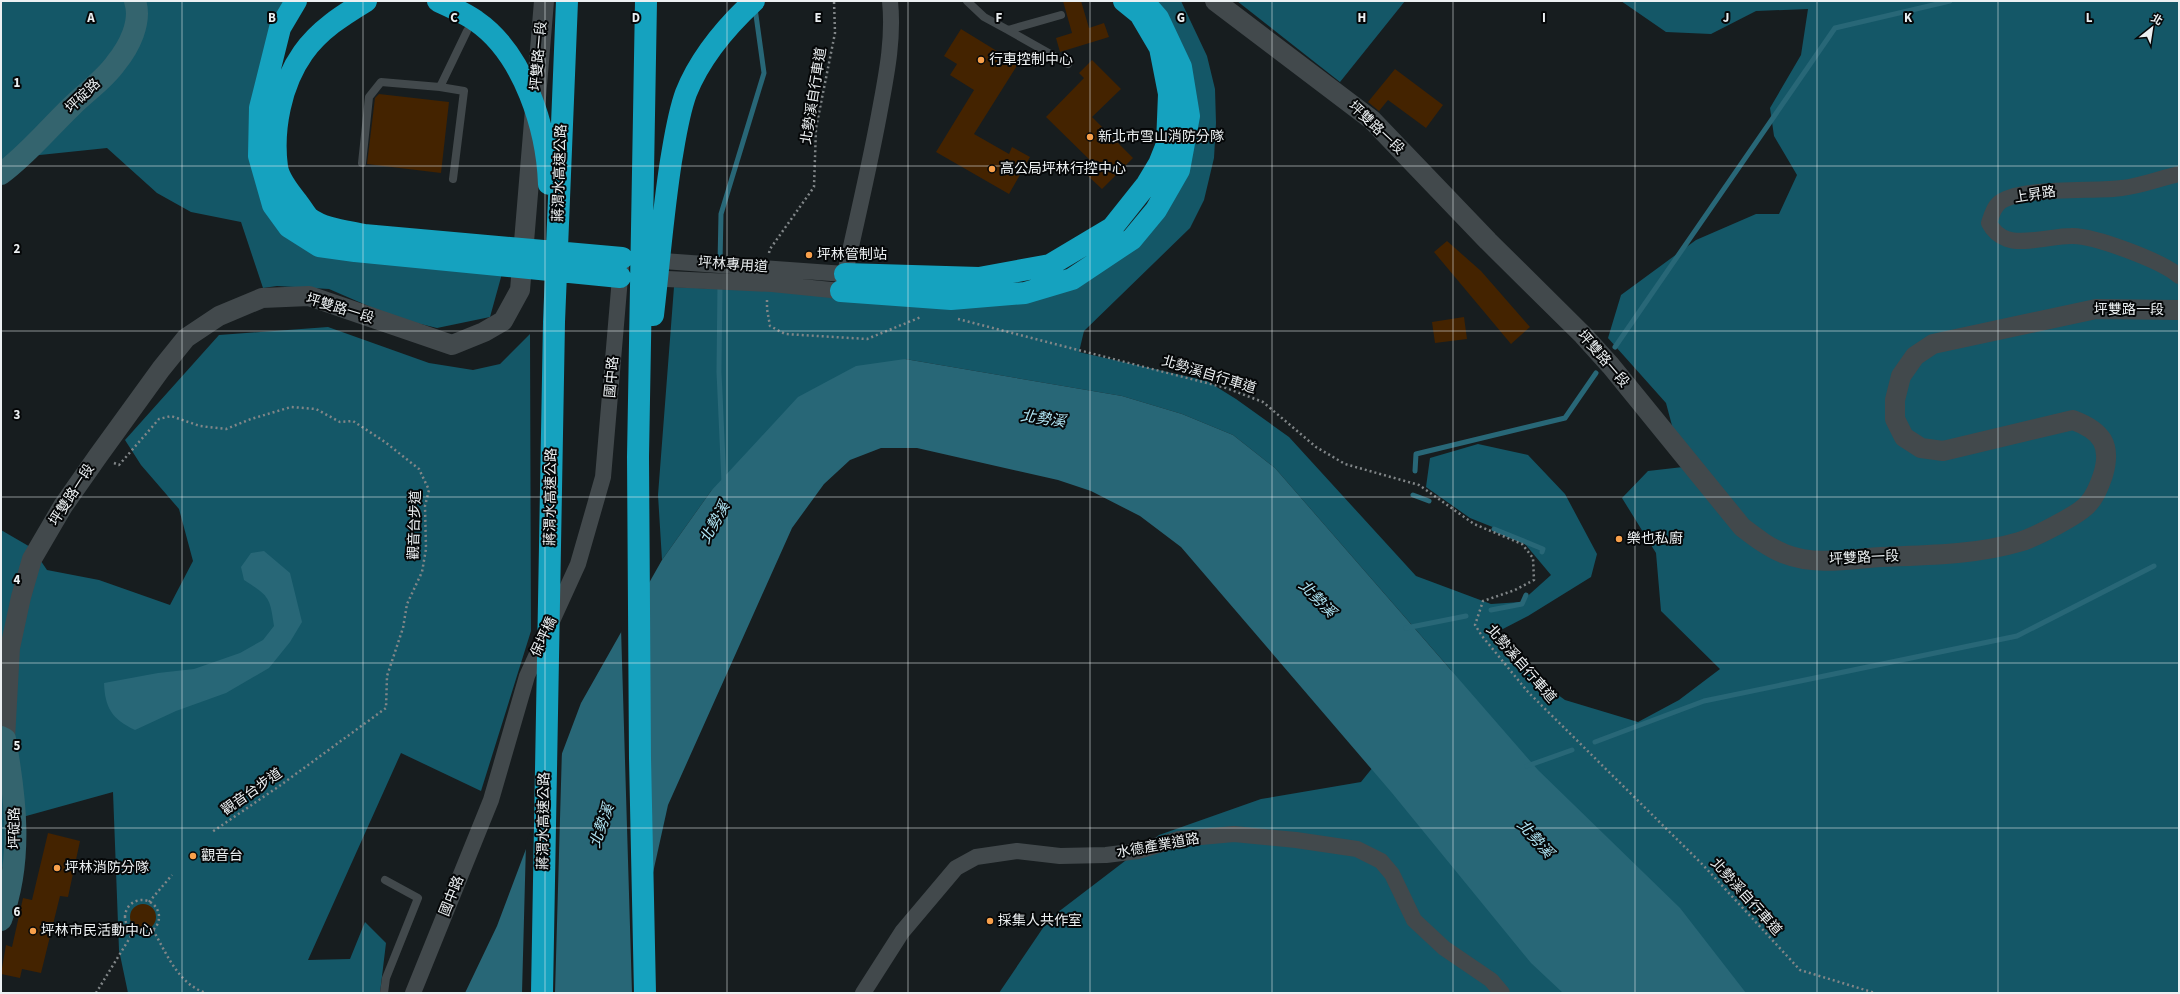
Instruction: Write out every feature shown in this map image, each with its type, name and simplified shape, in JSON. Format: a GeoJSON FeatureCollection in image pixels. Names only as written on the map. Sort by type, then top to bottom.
{"type":"FeatureCollection","features":[{"type":"Feature","properties":{"kind":"highway"},"geometry":{"type":"LineString","coordinates":[[296,1],[280,28],[260,108],[259,156],[273,205],[289,227],[319,246],[355,251],[507,257]]}},
{"type":"Feature","properties":{"kind":"highway"},"geometry":{"type":"LineString","coordinates":[[366,1],[333,22],[304,52],[288,80],[280,108],[277,137],[277,168],[287,189],[309,217],[324,226],[364,235],[507,257],[621,268]]}},
{"type":"Feature","properties":{"kind":"highway"},"geometry":{"type":"LineString","coordinates":[[438,1],[477,21],[506,50],[528,92],[543,131],[549,181],[554,322]]}},
{"type":"Feature","properties":{"kind":"highway","name":"蔣渭水高速公路"},"geometry":{"type":"LineString","coordinates":[[542,993],[554,322],[567,1]]}},
{"type":"Feature","properties":{"kind":"highway"},"geometry":{"type":"LineString","coordinates":[[645,993],[640,758],[638,457],[646,1]]}},
{"type":"Feature","properties":{"kind":"highway"},"geometry":{"type":"LineString","coordinates":[[638,457],[667,185],[677,126],[687,92],[705,59],[733,21],[754,1]]}},
{"type":"Feature","properties":{"kind":"highway"},"geometry":{"type":"LineString","coordinates":[[843,282],[980,278],[1050,264],[1112,228],[1147,184],[1159,164],[1167,144],[1169,94],[1160,48],[1140,14],[1124,1]]}},
{"type":"Feature","properties":{"kind":"highway"},"geometry":{"type":"LineString","coordinates":[[843,282],[951,299],[1025,293],[1072,279],[1132,239],[1156,210],[1179,170],[1189,116],[1181,67],[1158,18],[1143,1]]}},
{"type":"Feature","properties":{"kind":"main road","name":"坪碇路"},"geometry":{"type":"LineString","coordinates":[[1,174],[31,149],[71,107],[116,64],[129,42],[136,24],[137,8],[135,1]]}},
{"type":"Feature","properties":{"kind":"main road","name":"坪碇路"},"geometry":{"type":"LineString","coordinates":[[1,920],[9,900],[15,857],[16,813],[12,779],[3,738]]}},
{"type":"Feature","properties":{"kind":"street","name":"坪雙路一段"},"geometry":{"type":"LineString","coordinates":[[3,738],[10,648],[21,597],[32,559],[63,506],[161,369],[186,338],[219,316],[262,298],[309,296],[403,330],[452,345],[484,332],[502,321],[520,290],[544,1]]}},
{"type":"Feature","properties":{"kind":"street"},"geometry":{"type":"LineString","coordinates":[[843,282],[874,141],[889,64],[892,23],[890,1]]}},
{"type":"Feature","properties":{"kind":"street","name":"坪雙路一段"},"geometry":{"type":"LineString","coordinates":[[1215,1],[1372,120],[1593,346],[1742,527],[1764,544],[1786,555],[1817,560],[1977,552],[2020,542],[2055,526],[2088,505],[2102,477],[2108,459],[2104,442],[2088,426],[2074,420],[1943,451],[1921,448],[1904,437],[1895,419],[1895,400],[1901,376],[1914,356],[1934,344],[2096,308],[2179,310]]}},
{"type":"Feature","properties":{"kind":"street","name":"上昇路"},"geometry":{"type":"LineString","coordinates":[[2179,174],[2123,188],[2042,192],[2015,197],[1999,203],[1991,216],[1989,223],[1993,231],[2007,239],[2024,241],[2072,235],[2108,242],[2179,276]]}},
{"type":"Feature","properties":{"kind":"street","name":"坪林專用道"},"geometry":{"type":"LineString","coordinates":[[621,268],[671,261],[770,276],[843,282]]}},
{"type":"Feature","properties":{"kind":"street","name":"坪林專用道"},"geometry":{"type":"LineString","coordinates":[[621,268],[671,279],[770,276]]}},
{"type":"Feature","properties":{"kind":"street","name":"國中路"},"geometry":{"type":"LineString","coordinates":[[603,477],[621,268]]}},
{"type":"Feature","properties":{"kind":"street","name":"保坪橋"},"geometry":{"type":"LineString","coordinates":[[491,800],[527,676],[578,564],[603,477]]}},
{"type":"Feature","properties":{"kind":"street","name":"國中路"},"geometry":{"type":"LineString","coordinates":[[413,993],[491,800]]}},
{"type":"Feature","properties":{"kind":"street","name":"水德產業道路"},"geometry":{"type":"LineString","coordinates":[[863,993],[902,932],[956,868],[976,857],[1017,851],[1060,856],[1106,855],[1138,851],[1179,839],[1234,834],[1296,840],[1357,849],[1381,861],[1392,874],[1414,920],[1444,948],[1491,980],[1502,993]]}},
{"type":"Feature","properties":{"kind":"lane"},"geometry":{"type":"LineString","coordinates":[[967,1],[984,17],[1068,64]]}},
{"type":"Feature","properties":{"kind":"lane"},"geometry":{"type":"LineString","coordinates":[[1008,30],[1061,16]]}},
{"type":"Feature","properties":{"kind":"lane"},"geometry":{"type":"LineString","coordinates":[[440,87],[467,31]]}},
{"type":"Feature","properties":{"kind":"lane"},"geometry":{"type":"LineString","coordinates":[[362,163],[369,97],[381,82],[440,87],[464,91],[453,179]]}},
{"type":"Feature","properties":{"kind":"lane"},"geometry":{"type":"LineString","coordinates":[[384,993],[386,978],[418,898],[385,880]]}},
{"type":"Feature","properties":{"kind":"path","name":"北勢溪自行車道"},"geometry":{"type":"LineString","coordinates":[[834,1],[835,33],[816,128],[814,187],[770,249],[770,276],[766,309],[770,326],[785,334],[867,339],[924,316]]}},
{"type":"Feature","properties":{"kind":"path","name":"北勢溪自行車道"},"geometry":{"type":"LineString","coordinates":[[950,317],[1226,388],[1263,402],[1316,447],[1345,464],[1419,485],[1474,524],[1522,544],[1533,558],[1534,580],[1514,590],[1483,600],[1475,625],[1482,636],[1528,692],[1703,865],[1800,970],[1875,993]]}},
{"type":"Feature","properties":{"kind":"path","name":"觀音台步道"},"geometry":{"type":"LineString","coordinates":[[98,456],[119,465],[159,419],[171,416],[200,426],[226,429],[251,419],[291,407],[316,409],[340,422],[353,421],[385,442],[420,469],[429,490],[425,506],[426,549],[422,572],[407,604],[403,628],[388,676],[386,708],[278,787],[212,832]]}},
{"type":"Feature","properties":{"kind":"path"},"geometry":{"type":"LineString","coordinates":[[149,902],[172,875]]}},
{"type":"Feature","properties":{"kind":"path"},"geometry":{"type":"LineString","coordinates":[[141,899],[154,904],[160,914],[157,926],[153,930],[141,934],[134,931],[126,922],[126,909],[135,901],[141,899]]}},
{"type":"Feature","properties":{"kind":"path"},"geometry":{"type":"LineString","coordinates":[[153,930],[182,978],[198,990],[206,993]]}},
{"type":"Feature","properties":{"kind":"path"},"geometry":{"type":"LineString","coordinates":[[96,993],[134,931]]}},
{"type":"Feature","properties":{"kind":"shaded area"},"geometry":{"type":"Polygon","coordinates":[[[1,1],[288,1],[267,57],[267,213],[503,270],[490,317],[437,328],[396,318],[329,289],[277,286],[263,288],[241,222],[191,212],[157,193],[107,148],[11,158],[1,163],[1,1]]]}},
{"type":"Feature","properties":{"kind":"shaded area"},"geometry":{"type":"Polygon","coordinates":[[[1149,1],[1181,1],[1207,56],[1215,89],[1216,123],[1214,158],[1204,200],[1190,228],[1084,331],[1079,352],[1207,381],[1236,399],[1289,437],[1416,576],[1491,604],[1521,602],[1551,575],[1520,538],[1470,518],[1426,487],[1430,458],[1478,444],[1528,455],[1565,494],[1597,554],[1591,577],[1528,616],[1499,631],[1505,656],[1565,700],[1638,722],[1679,700],[1720,669],[1661,611],[1656,553],[1622,498],[1648,471],[1683,467],[1666,403],[1608,338],[1621,295],[1696,240],[1756,214],[1779,214],[1797,175],[1774,136],[1770,108],[1801,55],[1808,9],[1756,11],[1711,34],[1666,32],[1621,1],[2179,1],[2179,993],[999,993],[1049,919],[1159,835],[1261,799],[1361,782],[1451,670],[1275,468],[1233,435],[1182,414],[1122,396],[905,359],[711,491],[662,560],[658,495],[674,287],[983,300],[1120,251],[1178,175],[1149,1]]]}},
{"type":"Feature","properties":{"kind":"shaded area"},"geometry":{"type":"Polygon","coordinates":[[[1237,1],[1405,1],[1340,82],[1237,1]]]}},
{"type":"Feature","properties":{"kind":"shaded area"},"geometry":{"type":"Polygon","coordinates":[[[328,327],[429,363],[473,370],[500,364],[530,334],[531,631],[481,791],[401,753],[308,960],[350,959],[365,922],[386,943],[380,993],[128,993],[119,950],[113,792],[19,818],[1,872],[1,530],[32,548],[47,570],[99,580],[170,605],[193,561],[179,509],[141,465],[125,440],[219,335],[328,327]]]}},
{"type":"Feature","properties":{"kind":"water","name":"北勢溪"},"geometry":{"type":"Polygon","coordinates":[[[905,359],[1122,396],[1182,414],[1233,435],[1275,468],[1538,770],[1680,908],[1746,993],[1563,993],[1531,963],[1392,793],[1181,547],[1140,516],[1091,491],[1058,480],[917,448],[881,448],[850,460],[824,484],[792,528],[668,805],[643,918],[635,993],[465,993],[497,926],[581,703],[662,560],[711,491],[798,397],[856,366],[905,359]]]}},
{"type":"Feature","properties":{"kind":"water"},"geometry":{"type":"Polygon","coordinates":[[[264,551],[290,573],[302,622],[290,642],[269,668],[226,693],[176,711],[135,730],[115,717],[108,706],[104,683],[158,673],[194,669],[240,653],[263,640],[274,626],[271,609],[267,598],[259,590],[244,580],[241,567],[251,553],[264,551]]]}},
{"type":"Feature","properties":{"kind":"pier"},"geometry":{"type":"Polygon","coordinates":[[[643,589],[637,993],[632,993],[621,628],[643,589]]]}},
{"type":"Feature","properties":{"kind":"pier"},"geometry":{"type":"Polygon","coordinates":[[[562,749],[555,993],[522,993],[526,843],[562,749]]]}},
{"type":"Feature","properties":{"kind":"building"},"geometry":{"type":"Polygon","coordinates":[[[1063,1],[1081,1],[1089,28],[1104,23],[1109,37],[1060,52],[1056,38],[1072,33],[1063,1]]]}},
{"type":"Feature","properties":{"kind":"building"},"geometry":{"type":"Polygon","coordinates":[[[961,29],[1018,64],[974,134],[1009,154],[1012,147],[1030,157],[1009,194],[936,152],[974,90],[950,75],[957,64],[944,56],[961,29]]]}},
{"type":"Feature","properties":{"kind":"building","name":"新北市雪山消防分隊"},"geometry":{"type":"Polygon","coordinates":[[[1092,60],[1121,89],[1092,117],[1133,158],[1102,189],[1088,176],[1097,167],[1046,117],[1084,78],[1079,73],[1092,60]]]}},
{"type":"Feature","properties":{"kind":"building"},"geometry":{"type":"Polygon","coordinates":[[[1395,69],[1443,105],[1426,128],[1388,100],[1379,111],[1368,102],[1395,69]]]}},
{"type":"Feature","properties":{"kind":"building"},"geometry":{"type":"Polygon","coordinates":[[[379,94],[449,102],[441,173],[367,164],[375,98],[379,94]]]}},
{"type":"Feature","properties":{"kind":"building"},"geometry":{"type":"Polygon","coordinates":[[[1447,241],[1481,271],[1530,327],[1511,344],[1434,252],[1447,241]]]}},
{"type":"Feature","properties":{"kind":"building"},"geometry":{"type":"Polygon","coordinates":[[[1464,317],[1467,339],[1435,343],[1432,322],[1464,317]]]}},
{"type":"Feature","properties":{"kind":"building"},"geometry":{"type":"Polygon","coordinates":[[[48,833],[80,841],[68,897],[60,896],[41,973],[22,969],[20,978],[1,974],[6,945],[12,947],[23,898],[32,900],[48,833]]]}},
{"type":"Feature","properties":{"kind":"building"},"geometry":{"type":"Polygon","coordinates":[[[143,904],[152,908],[156,917],[152,926],[143,930],[134,926],[130,917],[134,908],[143,904]]]}},
{"type":"Feature","properties":{"kind":"waterway"},"geometry":{"type":"LineString","coordinates":[[1615,347],[1835,28],[1950,1]]}},
{"type":"Feature","properties":{"kind":"waterway"},"geometry":{"type":"LineString","coordinates":[[720,263],[721,214],[764,73],[755,8]]}},
{"type":"Feature","properties":{"kind":"waterway"},"geometry":{"type":"LineString","coordinates":[[720,283],[719,372],[724,483]]}},
{"type":"Feature","properties":{"kind":"waterway"},"geometry":{"type":"LineString","coordinates":[[1415,471],[1416,454],[1565,418],[1596,373]]}},
{"type":"Feature","properties":{"kind":"waterway"},"geometry":{"type":"LineString","coordinates":[[1413,495],[1429,501]]}},
{"type":"Feature","properties":{"kind":"waterway"},"geometry":{"type":"LineString","coordinates":[[1494,529],[1543,549],[1542,552]]}},
{"type":"Feature","properties":{"kind":"waterway"},"geometry":{"type":"LineString","coordinates":[[1595,742],[1704,701],[2017,636],[2154,566]]}},
{"type":"Feature","properties":{"kind":"waterway"},"geometry":{"type":"LineString","coordinates":[[1491,610],[1522,604],[1526,595]]}},
{"type":"Feature","properties":{"kind":"waterway"},"geometry":{"type":"LineString","coordinates":[[1406,628],[1466,616]]}},
{"type":"Feature","properties":{"kind":"waterway"},"geometry":{"type":"LineString","coordinates":[[1527,766],[1572,750]]}},
{"type":"Feature","properties":{"kind":"place","name":"行車控制中心"},"geometry":{"type":"Point","coordinates":[981,60]}},
{"type":"Feature","properties":{"kind":"place","name":"新北市雪山消防分隊"},"geometry":{"type":"Point","coordinates":[1090,137]}},
{"type":"Feature","properties":{"kind":"place","name":"高公局坪林行控中心"},"geometry":{"type":"Point","coordinates":[992,169]}},
{"type":"Feature","properties":{"kind":"place","name":"坪林管制站"},"geometry":{"type":"Point","coordinates":[809,255]}},
{"type":"Feature","properties":{"kind":"place","name":"樂也私廚"},"geometry":{"type":"Point","coordinates":[1619,539]}},
{"type":"Feature","properties":{"kind":"place","name":"觀音台"},"geometry":{"type":"Point","coordinates":[193,856]}},
{"type":"Feature","properties":{"kind":"place","name":"坪林消防分隊"},"geometry":{"type":"Point","coordinates":[57,868]}},
{"type":"Feature","properties":{"kind":"place","name":"採集人共作室"},"geometry":{"type":"Point","coordinates":[990,921]}},
{"type":"Feature","properties":{"kind":"place","name":"坪林市民活動中心"},"geometry":{"type":"Point","coordinates":[33,931]}}]}
